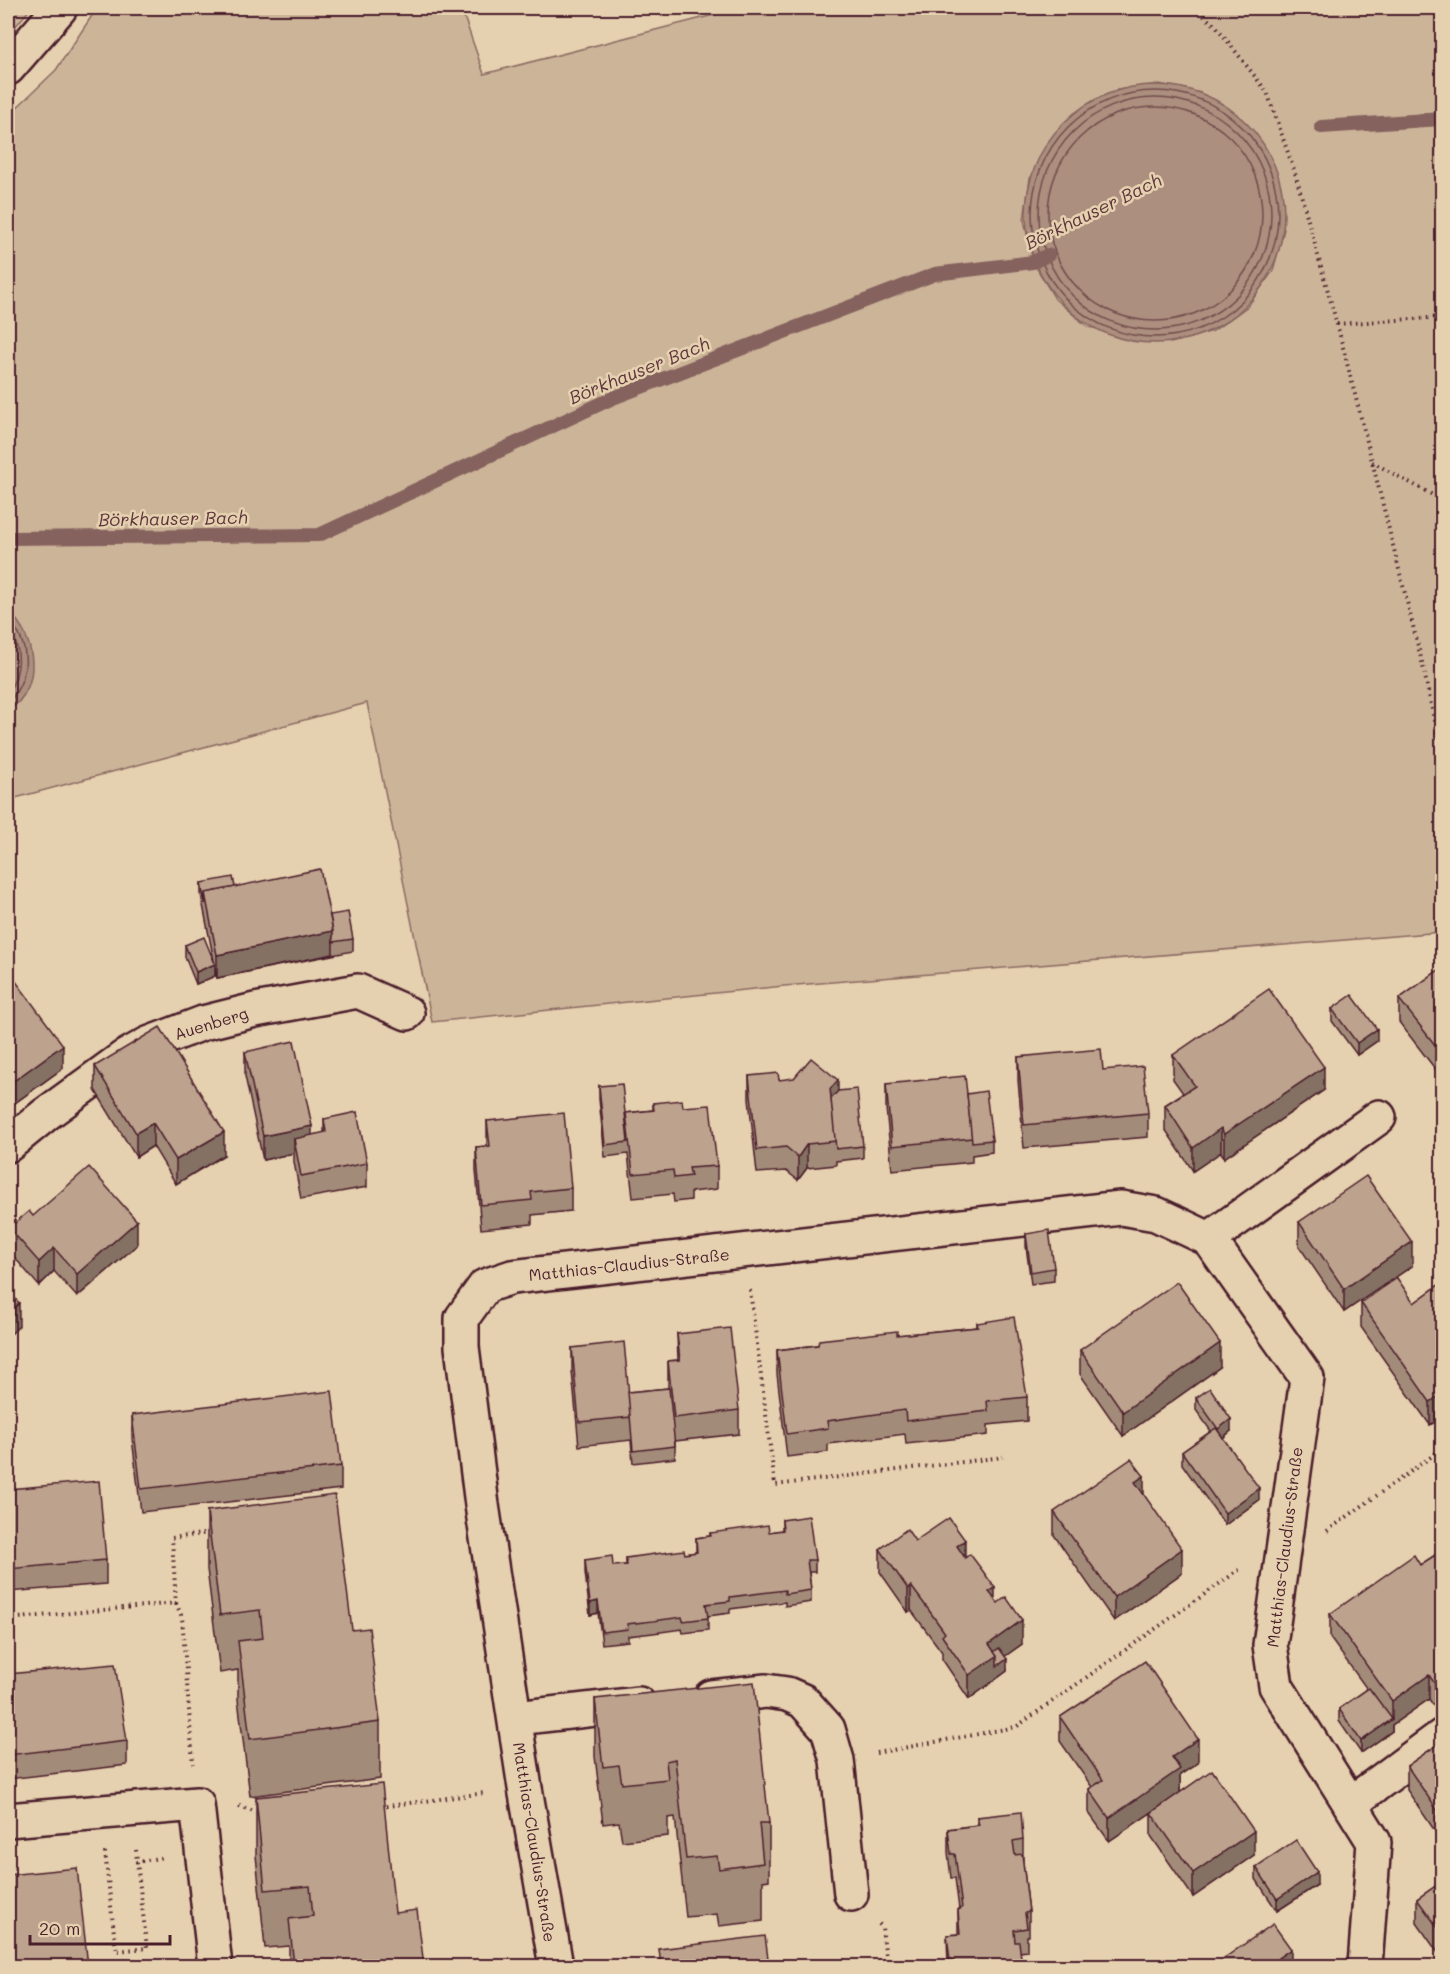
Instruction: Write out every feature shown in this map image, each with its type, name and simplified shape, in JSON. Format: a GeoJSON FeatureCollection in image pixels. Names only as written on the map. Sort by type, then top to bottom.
{"type":"FeatureCollection","features":[{"type":"Feature","properties":{"kind":"street"},"geometry":{"type":"LineString","coordinates":[[8,68],[60,8]]}},
{"type":"Feature","properties":{"kind":"street","name":"Auenberg"},"geometry":{"type":"LineString","coordinates":[[8,1145],[123,1058],[148,1044],[203,1023],[255,1010],[358,991],[407,1013]]}},
{"type":"Feature","properties":{"kind":"street"},"geometry":{"type":"LineString","coordinates":[[1209,1239],[1379,1117]]}},
{"type":"Feature","properties":{"kind":"street","name":"Matthias-Claudius-Straße"},"geometry":{"type":"LineString","coordinates":[[556,1966],[525,1788],[482,1505],[462,1347],[462,1318],[485,1286],[512,1277],[1121,1208],[1156,1214],[1209,1239],[1307,1378],[1270,1645],[1276,1686],[1374,1842],[1365,1966]]}},
{"type":"Feature","properties":{"kind":"street","name":"Matthias-Claudius-Straße"},"geometry":{"type":"LineString","coordinates":[[516,1718],[766,1690],[787,1694],[803,1701],[828,1729],[837,1760],[851,1894]]}},
{"type":"Feature","properties":{"kind":"street"},"geometry":{"type":"LineString","coordinates":[[1350,1804],[1443,1736]]}},
{"type":"Feature","properties":{"kind":"street"},"geometry":{"type":"LineString","coordinates":[[8,1820],[197,1804],[214,1966]]}},
{"type":"Feature","properties":{"kind":"path"},"geometry":{"type":"LineString","coordinates":[[1194,8],[1216,26],[1268,92],[1295,174],[1337,324],[1424,666],[1443,758]]}},
{"type":"Feature","properties":{"kind":"path"},"geometry":{"type":"LineString","coordinates":[[1337,324],[1443,317]]}},
{"type":"Feature","properties":{"kind":"path"},"geometry":{"type":"LineString","coordinates":[[1372,461],[1443,500]]}},
{"type":"Feature","properties":{"kind":"path"},"geometry":{"type":"LineString","coordinates":[[745,1251],[775,1485],[1003,1457]]}},
{"type":"Feature","properties":{"kind":"path"},"geometry":{"type":"LineString","coordinates":[[837,1760],[1016,1727],[1246,1565],[1280,1564],[1443,1449]]}},
{"type":"Feature","properties":{"kind":"path"},"geometry":{"type":"LineString","coordinates":[[219,1532],[172,1538],[176,1603],[182,1617],[197,1804],[227,1802],[268,1816]]}},
{"type":"Feature","properties":{"kind":"path"},"geometry":{"type":"LineString","coordinates":[[8,1619],[176,1603]]}},
{"type":"Feature","properties":{"kind":"path"},"geometry":{"type":"LineString","coordinates":[[372,1808],[525,1788]]}},
{"type":"Feature","properties":{"kind":"path"},"geometry":{"type":"LineString","coordinates":[[105,1846],[116,1951],[147,1948],[135,1843]]}},
{"type":"Feature","properties":{"kind":"path"},"geometry":{"type":"LineString","coordinates":[[137,1862],[202,1847]]}},
{"type":"Feature","properties":{"kind":"shaded area"},"geometry":{"type":"Polygon","coordinates":[[[20,8],[31,8],[8,35],[8,21],[20,8]]]}},
{"type":"Feature","properties":{"kind":"shaded area"},"geometry":{"type":"Polygon","coordinates":[[[97,8],[461,8],[484,74],[741,8],[1442,8],[1442,932],[784,986],[432,1022],[367,703],[8,800],[8,116],[56,70],[97,8]],[[1159,84],[1117,90],[1030,178],[1024,220],[1033,262],[1055,299],[1088,327],[1171,343],[1213,331],[1248,306],[1273,271],[1284,229],[1201,93],[1159,84]]]}},
{"type":"Feature","properties":{"kind":"water"},"geometry":{"type":"Polygon","coordinates":[[[1142,85],[1168,85],[1193,90],[1216,100],[1237,114],[1255,132],[1269,153],[1279,176],[1284,214],[1279,252],[1269,275],[1255,296],[1237,314],[1216,328],[1193,338],[1168,343],[1142,343],[1117,338],[1094,328],[1073,314],[1055,296],[1041,275],[1031,252],[1026,227],[1026,201],[1031,176],[1041,153],[1055,132],[1073,114],[1094,100],[1117,90],[1142,85]]]}},
{"type":"Feature","properties":{"kind":"water"},"geometry":{"type":"Polygon","coordinates":[[[8,610],[18,621],[25,634],[32,662],[27,689],[8,711],[8,610]]]}},
{"type":"Feature","properties":{"kind":"building"},"geometry":{"type":"Polygon","coordinates":[[[320,869],[333,931],[217,955],[205,893],[320,869]]]}},
{"type":"Feature","properties":{"kind":"building"},"geometry":{"type":"Polygon","coordinates":[[[233,877],[235,887],[205,893],[205,904],[201,883],[233,877]]]}},
{"type":"Feature","properties":{"kind":"building"},"geometry":{"type":"Polygon","coordinates":[[[348,912],[353,939],[333,942],[330,915],[348,912]]]}},
{"type":"Feature","properties":{"kind":"building"},"geometry":{"type":"Polygon","coordinates":[[[204,937],[215,964],[196,972],[185,945],[204,937]]]}},
{"type":"Feature","properties":{"kind":"building"},"geometry":{"type":"Polygon","coordinates":[[[1443,967],[1443,1055],[1399,999],[1443,967]]]}},
{"type":"Feature","properties":{"kind":"building"},"geometry":{"type":"Polygon","coordinates":[[[8,973],[63,1045],[8,1085],[8,973]]]}},
{"type":"Feature","properties":{"kind":"building"},"geometry":{"type":"Polygon","coordinates":[[[1269,989],[1324,1067],[1224,1134],[1221,1128],[1193,1148],[1165,1105],[1195,1086],[1173,1055],[1269,989]]]}},
{"type":"Feature","properties":{"kind":"building"},"geometry":{"type":"Polygon","coordinates":[[[1352,995],[1377,1029],[1357,1043],[1332,1009],[1352,995]]]}},
{"type":"Feature","properties":{"kind":"building"},"geometry":{"type":"Polygon","coordinates":[[[160,1027],[224,1132],[176,1160],[153,1123],[136,1133],[95,1066],[160,1027]]]}},
{"type":"Feature","properties":{"kind":"building"},"geometry":{"type":"Polygon","coordinates":[[[294,1041],[312,1126],[263,1136],[245,1052],[294,1041]]]}},
{"type":"Feature","properties":{"kind":"building"},"geometry":{"type":"Polygon","coordinates":[[[1101,1049],[1103,1070],[1143,1066],[1148,1113],[1024,1125],[1018,1057],[1101,1049]]]}},
{"type":"Feature","properties":{"kind":"building"},"geometry":{"type":"Polygon","coordinates":[[[811,1058],[838,1080],[830,1089],[836,1141],[807,1144],[798,1157],[786,1147],[757,1150],[749,1076],[778,1073],[779,1080],[794,1078],[811,1058]]]}},
{"type":"Feature","properties":{"kind":"building"},"geometry":{"type":"Polygon","coordinates":[[[965,1076],[972,1138],[892,1146],[886,1084],[965,1076]]]}},
{"type":"Feature","properties":{"kind":"building"},"geometry":{"type":"Polygon","coordinates":[[[622,1084],[628,1142],[605,1145],[599,1086],[622,1084]]]}},
{"type":"Feature","properties":{"kind":"building"},"geometry":{"type":"Polygon","coordinates":[[[857,1089],[863,1146],[836,1149],[831,1099],[838,1091],[857,1089]]]}},
{"type":"Feature","properties":{"kind":"building"},"geometry":{"type":"Polygon","coordinates":[[[986,1091],[992,1140],[972,1142],[967,1094],[986,1091]]]}},
{"type":"Feature","properties":{"kind":"building"},"geometry":{"type":"Polygon","coordinates":[[[682,1100],[683,1107],[710,1105],[717,1166],[689,1168],[691,1176],[674,1178],[673,1170],[633,1174],[626,1113],[654,1110],[653,1103],[682,1100]]]}},
{"type":"Feature","properties":{"kind":"building"},"geometry":{"type":"Polygon","coordinates":[[[357,1112],[367,1163],[301,1176],[294,1139],[326,1132],[324,1119],[357,1112]]]}},
{"type":"Feature","properties":{"kind":"building"},"geometry":{"type":"Polygon","coordinates":[[[564,1113],[571,1188],[531,1192],[532,1200],[481,1205],[476,1147],[490,1146],[487,1121],[564,1113]]]}},
{"type":"Feature","properties":{"kind":"building"},"geometry":{"type":"Polygon","coordinates":[[[89,1167],[137,1221],[77,1274],[54,1248],[39,1262],[9,1228],[29,1211],[33,1216],[89,1167]]]}},
{"type":"Feature","properties":{"kind":"building"},"geometry":{"type":"Polygon","coordinates":[[[1366,1176],[1412,1242],[1344,1289],[1299,1222],[1366,1176]]]}},
{"type":"Feature","properties":{"kind":"building"},"geometry":{"type":"Polygon","coordinates":[[[1049,1230],[1054,1268],[1031,1272],[1026,1234],[1049,1230]]]}},
{"type":"Feature","properties":{"kind":"building"},"geometry":{"type":"Polygon","coordinates":[[[1397,1278],[1414,1303],[1443,1282],[1443,1393],[1430,1402],[1361,1303],[1397,1278]]]}},
{"type":"Feature","properties":{"kind":"building"},"geometry":{"type":"Polygon","coordinates":[[[1177,1282],[1220,1343],[1123,1412],[1080,1350],[1177,1282]]]}},
{"type":"Feature","properties":{"kind":"building"},"geometry":{"type":"Polygon","coordinates":[[[8,1290],[19,1303],[8,1314],[8,1290]]]}},
{"type":"Feature","properties":{"kind":"building"},"geometry":{"type":"Polygon","coordinates":[[[1014,1317],[1027,1397],[987,1401],[988,1411],[906,1421],[905,1410],[827,1421],[828,1428],[787,1434],[777,1350],[818,1345],[819,1340],[897,1331],[897,1335],[978,1327],[977,1323],[1014,1317]]]}},
{"type":"Feature","properties":{"kind":"building"},"geometry":{"type":"Polygon","coordinates":[[[730,1328],[739,1410],[674,1418],[668,1361],[680,1360],[677,1334],[730,1328]]]}},
{"type":"Feature","properties":{"kind":"building"},"geometry":{"type":"Polygon","coordinates":[[[624,1342],[631,1417],[579,1422],[572,1348],[624,1342]]]}},
{"type":"Feature","properties":{"kind":"building"},"geometry":{"type":"Polygon","coordinates":[[[669,1388],[675,1446],[633,1451],[628,1392],[669,1388]]]}},
{"type":"Feature","properties":{"kind":"building"},"geometry":{"type":"Polygon","coordinates":[[[1210,1388],[1231,1419],[1218,1429],[1196,1398],[1210,1388]]]}},
{"type":"Feature","properties":{"kind":"building"},"geometry":{"type":"Polygon","coordinates":[[[332,1391],[341,1466],[141,1489],[132,1415],[332,1391]]]}},
{"type":"Feature","properties":{"kind":"building"},"geometry":{"type":"Polygon","coordinates":[[[1216,1428],[1259,1488],[1225,1513],[1182,1452],[1216,1428]]]}},
{"type":"Feature","properties":{"kind":"building"},"geometry":{"type":"Polygon","coordinates":[[[1131,1459],[1144,1476],[1135,1482],[1182,1549],[1114,1597],[1054,1512],[1131,1459]]]}},
{"type":"Feature","properties":{"kind":"building"},"geometry":{"type":"Polygon","coordinates":[[[99,1481],[106,1560],[8,1569],[8,1489],[99,1481]]]}},
{"type":"Feature","properties":{"kind":"building"},"geometry":{"type":"Polygon","coordinates":[[[335,1495],[352,1630],[369,1628],[380,1722],[250,1739],[238,1641],[263,1638],[260,1610],[220,1615],[207,1511],[335,1495]]]}},
{"type":"Feature","properties":{"kind":"building"},"geometry":{"type":"Polygon","coordinates":[[[809,1516],[815,1560],[807,1560],[811,1590],[785,1594],[785,1590],[730,1597],[730,1601],[706,1604],[708,1618],[683,1621],[682,1617],[627,1624],[628,1629],[602,1632],[598,1601],[590,1603],[585,1560],[612,1556],[613,1566],[627,1565],[626,1558],[684,1550],[685,1554],[697,1552],[696,1538],[711,1536],[710,1533],[768,1525],[769,1532],[783,1530],[782,1520],[809,1516]]]}},
{"type":"Feature","properties":{"kind":"building"},"geometry":{"type":"Polygon","coordinates":[[[949,1518],[965,1540],[957,1546],[965,1558],[970,1554],[995,1588],[989,1592],[998,1603],[1006,1597],[1022,1620],[989,1644],[997,1656],[969,1675],[942,1636],[945,1633],[911,1586],[908,1589],[880,1549],[907,1529],[915,1541],[949,1518]]]}},
{"type":"Feature","properties":{"kind":"building"},"geometry":{"type":"Polygon","coordinates":[[[1443,1550],[1443,1678],[1435,1684],[1429,1675],[1392,1701],[1330,1614],[1414,1555],[1420,1565],[1443,1550]]]}},
{"type":"Feature","properties":{"kind":"building"},"geometry":{"type":"Polygon","coordinates":[[[999,1648],[1007,1659],[997,1666],[997,1656],[994,1652],[999,1648]]]}},
{"type":"Feature","properties":{"kind":"building"},"geometry":{"type":"Polygon","coordinates":[[[1145,1661],[1198,1739],[1172,1757],[1180,1769],[1109,1818],[1089,1789],[1103,1780],[1060,1717],[1145,1661]]]}},
{"type":"Feature","properties":{"kind":"building"},"geometry":{"type":"Polygon","coordinates":[[[115,1664],[127,1741],[8,1755],[8,1674],[115,1664]]]}},
{"type":"Feature","properties":{"kind":"building"},"geometry":{"type":"Polygon","coordinates":[[[754,1682],[769,1823],[759,1823],[763,1863],[719,1869],[717,1856],[686,1859],[675,1759],[666,1761],[668,1779],[622,1784],[619,1765],[603,1767],[595,1699],[754,1682]]]}},
{"type":"Feature","properties":{"kind":"building"},"geometry":{"type":"Polygon","coordinates":[[[1369,1688],[1392,1719],[1361,1741],[1339,1709],[1369,1688]]]}},
{"type":"Feature","properties":{"kind":"building"},"geometry":{"type":"Polygon","coordinates":[[[1443,1741],[1443,1806],[1437,1810],[1407,1766],[1443,1741]]]}},
{"type":"Feature","properties":{"kind":"building"},"geometry":{"type":"Polygon","coordinates":[[[1212,1770],[1254,1831],[1193,1873],[1151,1813],[1212,1770]]]}},
{"type":"Feature","properties":{"kind":"building"},"geometry":{"type":"Polygon","coordinates":[[[382,1784],[395,1913],[417,1910],[424,1966],[294,1966],[289,1919],[313,1916],[310,1886],[265,1890],[256,1797],[382,1784]]]}},
{"type":"Feature","properties":{"kind":"building"},"geometry":{"type":"Polygon","coordinates":[[[1021,1812],[1023,1839],[1013,1841],[1015,1855],[1022,1854],[1029,1912],[1025,1913],[1027,1928],[1014,1930],[1015,1942],[1019,1942],[1022,1966],[955,1966],[954,1960],[950,1961],[947,1935],[960,1934],[958,1910],[962,1908],[955,1854],[951,1854],[948,1829],[979,1825],[977,1817],[1021,1812]]]}},
{"type":"Feature","properties":{"kind":"building"},"geometry":{"type":"Polygon","coordinates":[[[1296,1840],[1317,1872],[1277,1899],[1256,1867],[1296,1840]]]}},
{"type":"Feature","properties":{"kind":"building"},"geometry":{"type":"Polygon","coordinates":[[[77,1868],[88,1966],[8,1966],[8,1875],[77,1868]]]}},
{"type":"Feature","properties":{"kind":"building"},"geometry":{"type":"Polygon","coordinates":[[[1443,1881],[1443,1935],[1417,1899],[1443,1881]]]}},
{"type":"Feature","properties":{"kind":"building"},"geometry":{"type":"Polygon","coordinates":[[[1273,1924],[1291,1949],[1278,1958],[1284,1966],[1213,1966],[1273,1924]]]}},
{"type":"Feature","properties":{"kind":"building"},"geometry":{"type":"Polygon","coordinates":[[[765,1936],[769,1966],[661,1966],[659,1949],[765,1936]]]}},
{"type":"Feature","properties":{"kind":"building"},"geometry":{"type":"Polygon","coordinates":[[[1443,1955],[1443,1966],[1427,1966],[1443,1955]]]}},
{"type":"Feature","properties":{"kind":"waterway","name":"Börkhauser Bach"},"geometry":{"type":"LineString","coordinates":[[1321,127],[1442,119]]}},
{"type":"Feature","properties":{"kind":"waterway","name":"Börkhauser Bach"},"geometry":{"type":"LineString","coordinates":[[8,538],[319,535],[613,398],[935,274],[1033,262],[1048,255]]}}]}
